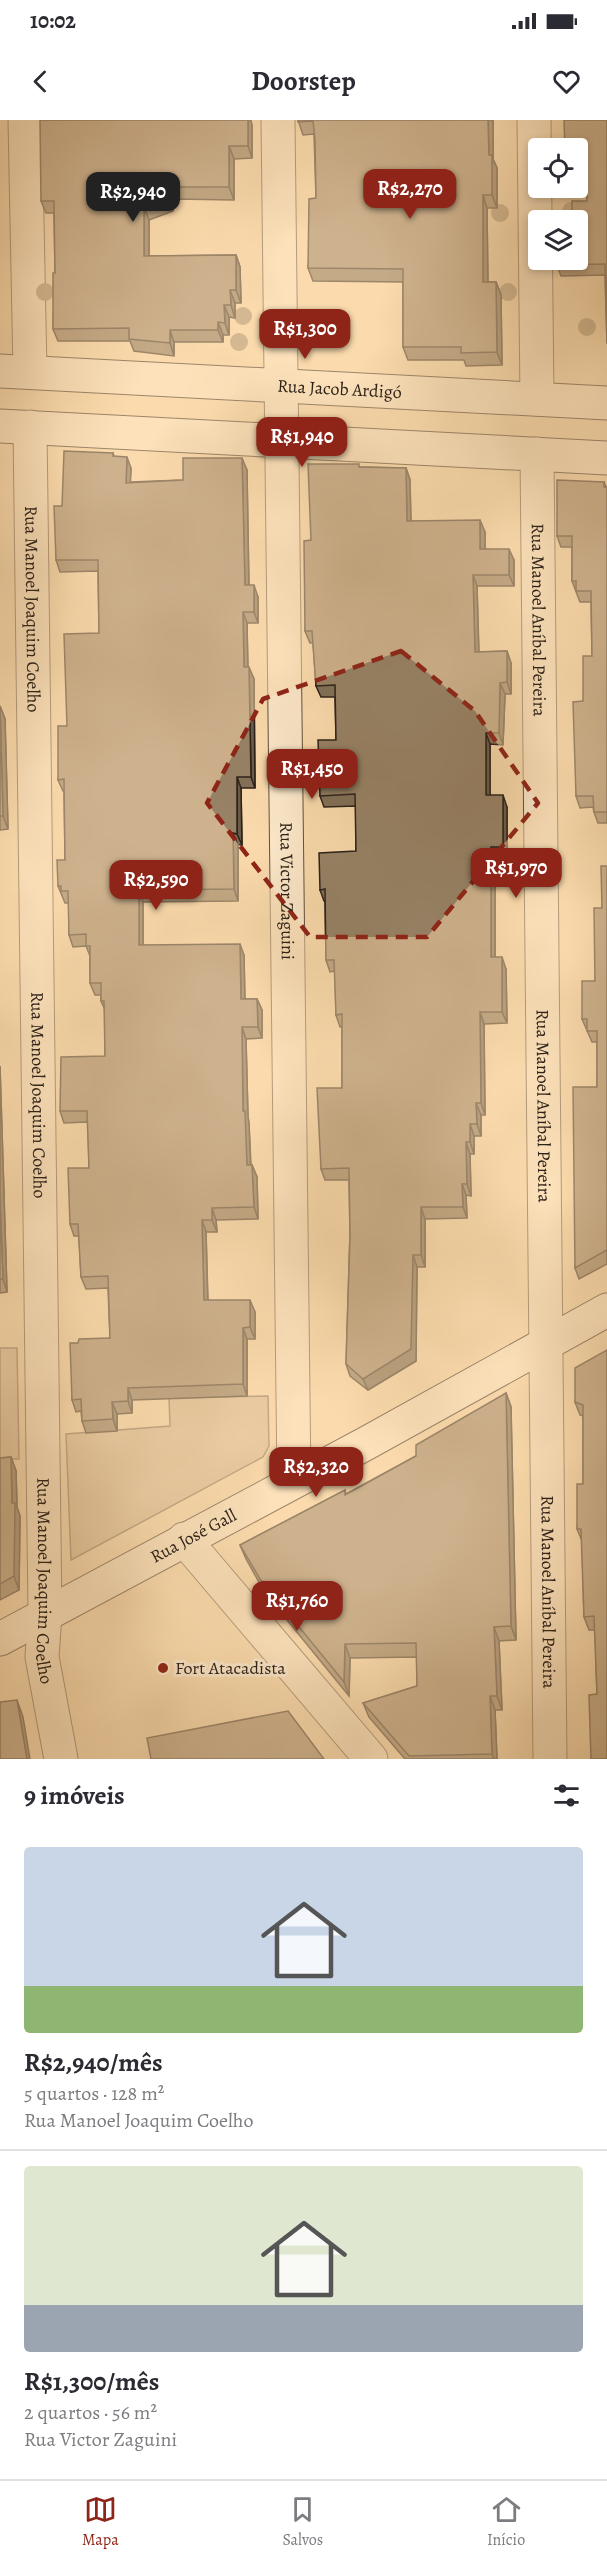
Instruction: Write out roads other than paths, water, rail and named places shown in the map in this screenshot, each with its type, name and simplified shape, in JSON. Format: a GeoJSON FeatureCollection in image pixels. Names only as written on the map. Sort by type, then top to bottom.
{"type":"FeatureCollection","features":[{"type":"Feature","properties":{"kind":"street"},"geometry":{"type":"LineString","coordinates":[[15,371],[25,120]]}},
{"type":"Feature","properties":{"kind":"street","name":"Rua Victor Zaguini"},"geometry":{"type":"LineString","coordinates":[[278,120],[294,1481]]}},
{"type":"Feature","properties":{"kind":"street"},"geometry":{"type":"LineString","coordinates":[[534,120],[537,399]]}},
{"type":"Feature","properties":{"kind":"street","name":"Rua Jacob Ardigó"},"geometry":{"type":"LineString","coordinates":[[15,371],[607,403]]}},
{"type":"Feature","properties":{"kind":"street"},"geometry":{"type":"LineString","coordinates":[[15,427],[607,458]]}},
{"type":"Feature","properties":{"kind":"street","name":"Rua Manoel Joaquim Coelho"},"geometry":{"type":"LineString","coordinates":[[15,427],[45,1613],[42,1656],[61,1759]]}},
{"type":"Feature","properties":{"kind":"street","name":"Rua Manoel Aníbal Pereira"},"geometry":{"type":"LineString","coordinates":[[537,454],[550,1759]]}},
{"type":"Feature","properties":{"kind":"street","name":"Rua José Gall"},"geometry":{"type":"LineString","coordinates":[[0,1639],[365,1444],[607,1310]]}},
{"type":"Feature","properties":{"kind":"street"},"geometry":{"type":"LineString","coordinates":[[184,1539],[371,1759]]}},
{"type":"Feature","properties":{"kind":"place","name":"Fort Atacadista"},"geometry":{"type":"Point","coordinates":[163,1668]}}]}
